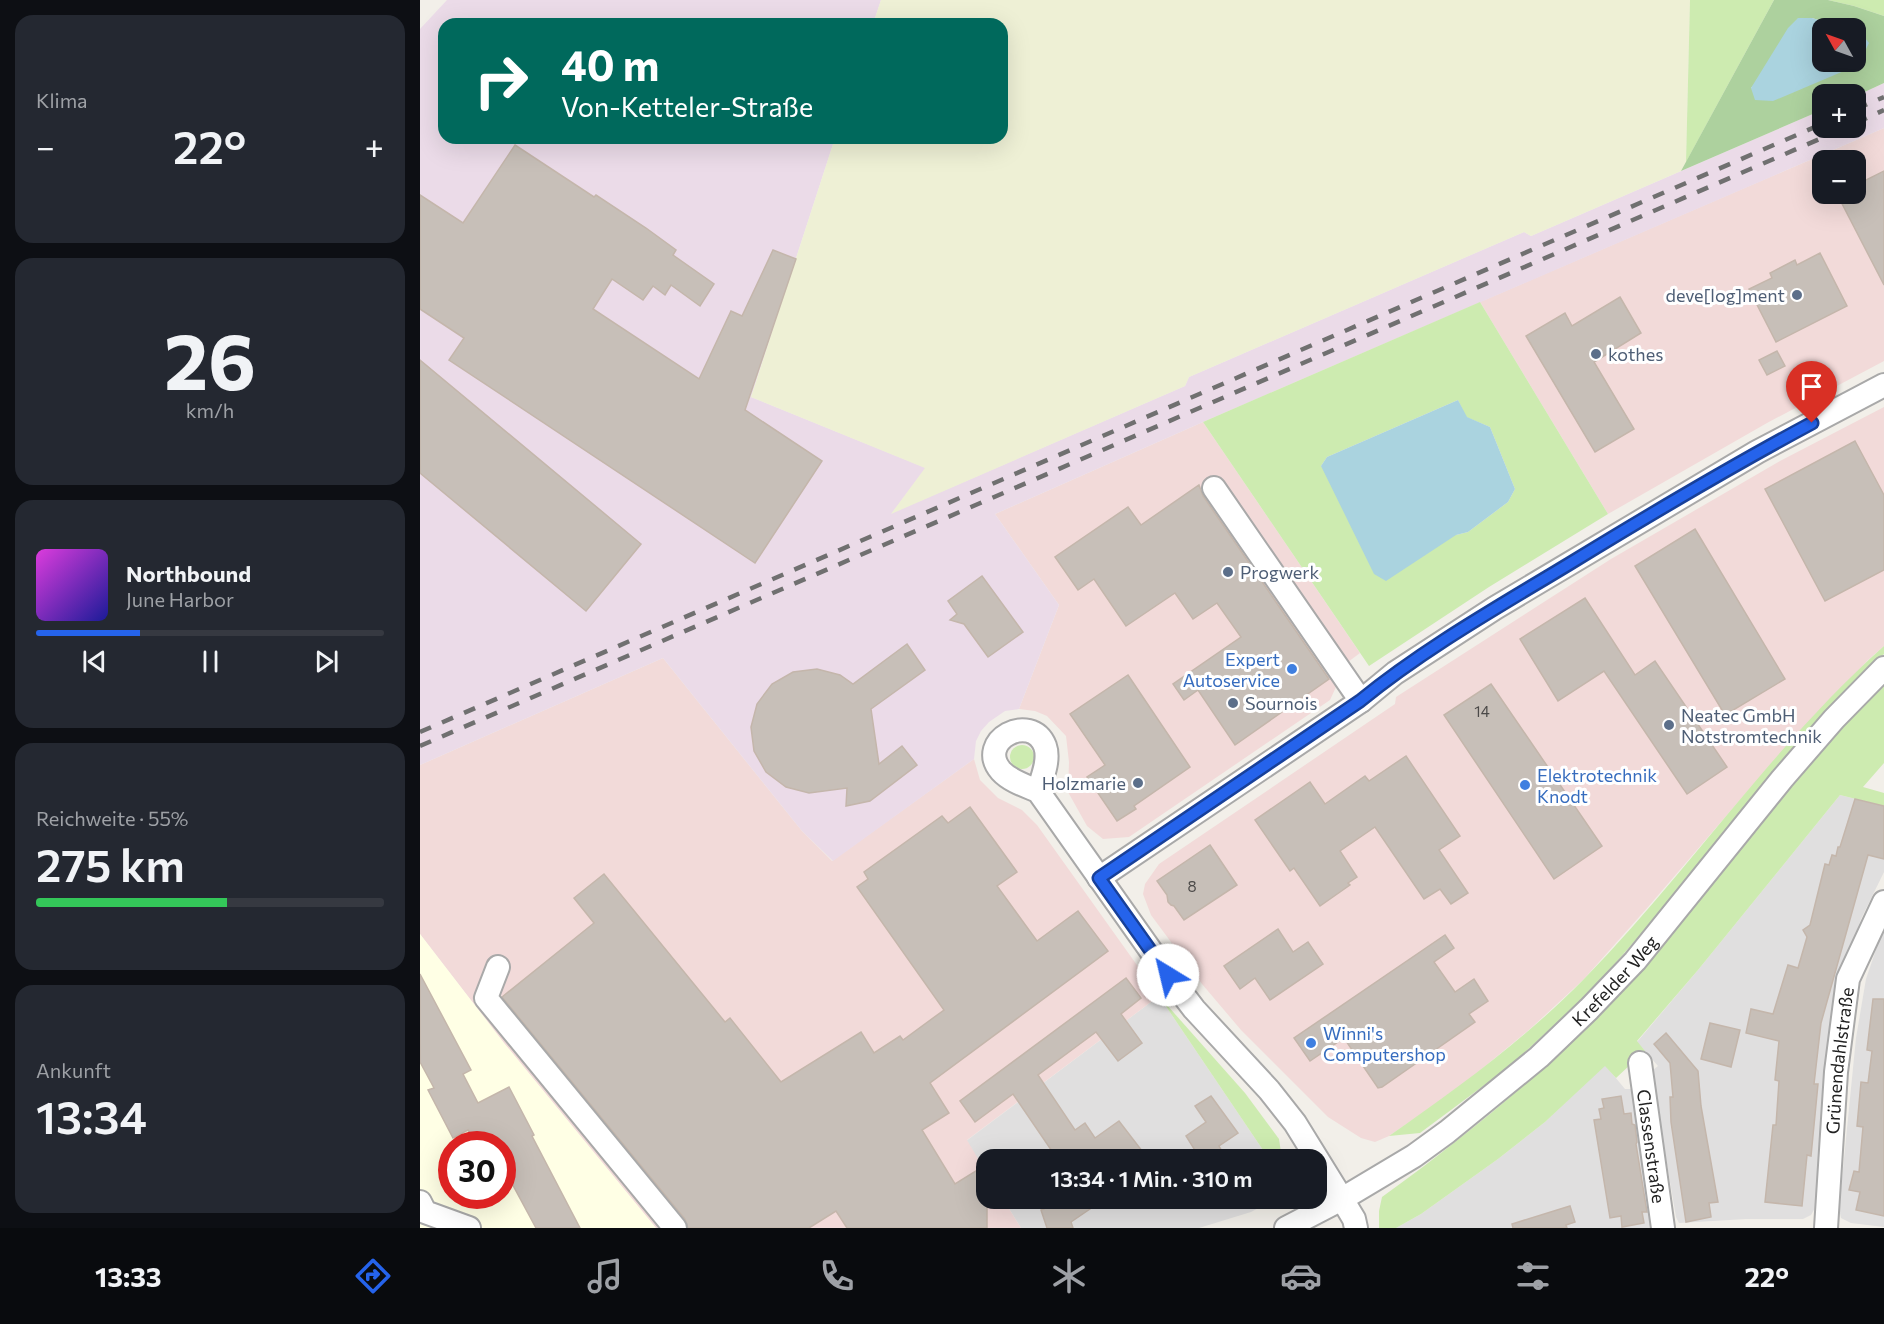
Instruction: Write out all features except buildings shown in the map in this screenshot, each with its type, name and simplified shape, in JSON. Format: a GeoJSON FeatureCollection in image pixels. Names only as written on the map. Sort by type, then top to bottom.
{"type":"FeatureCollection","features":[{"type":"Feature","properties":{"kind":"street"},"geometry":{"type":"LineString","coordinates":[[1099,878],[1360,701],[1395,673],[1506,602],[1757,452],[1884,385]]}},
{"type":"Feature","properties":{"kind":"street"},"geometry":{"type":"LineString","coordinates":[[1214,488],[1360,701]]}},
{"type":"Feature","properties":{"kind":"street","name":"Krefelder Weg"},"geometry":{"type":"LineString","coordinates":[[1286,1228],[1342,1199],[1414,1156],[1539,1058],[1642,953],[1812,745],[1884,668]]}},
{"type":"Feature","properties":{"kind":"street"},"geometry":{"type":"LineString","coordinates":[[1038,791],[1194,1009],[1269,1090],[1295,1123],[1354,1219],[1356,1228]]}},
{"type":"Feature","properties":{"kind":"street","name":"Grünendahlstraße"},"geometry":{"type":"LineString","coordinates":[[1826,1228],[1836,1072],[1848,979],[1884,902]]}},
{"type":"Feature","properties":{"kind":"street"},"geometry":{"type":"LineString","coordinates":[[498,967],[486,998],[675,1228]]}},
{"type":"Feature","properties":{"kind":"street","name":"Classenstraße"},"geometry":{"type":"LineString","coordinates":[[1640,1063],[1663,1228]]}},
{"type":"Feature","properties":{"kind":"street"},"geometry":{"type":"LineString","coordinates":[[420,1202],[425,1212],[469,1228]]}},
{"type":"Feature","properties":{"kind":"shaded area"},"geometry":{"type":"Polygon","coordinates":[[[447,0],[881,0],[875,18],[438,18],[438,144],[833,144],[751,397],[926,468],[892,513],[1185,386],[1189,377],[1524,232],[1531,236],[1812,114],[1812,138],[1861,138],[1833,150],[1812,150],[1812,159],[995,514],[1059,605],[1019,709],[1005,711],[989,722],[976,741],[974,759],[833,861],[802,831],[663,658],[420,765],[420,29],[447,0]]]}},
{"type":"Feature","properties":{"kind":"shaded area"},"geometry":{"type":"Polygon","coordinates":[[[881,0],[1690,0],[1686,162],[1681,171],[1531,236],[1524,232],[1189,377],[1185,386],[891,514],[925,468],[751,397],[833,144],[1008,144],[1008,18],[875,18],[881,0]]]}},
{"type":"Feature","properties":{"kind":"shaded area"},"geometry":{"type":"Polygon","coordinates":[[[1884,83],[1884,128],[1866,136],[1866,91],[1884,83]]]}},
{"type":"Feature","properties":{"kind":"shaded area"},"geometry":{"type":"Polygon","coordinates":[[[1884,128],[1884,361],[1767,423],[1608,514],[1480,302],[1812,159],[1812,204],[1866,204],[1866,150],[1833,150],[1866,138],[1866,136],[1884,128]]]}},
{"type":"Feature","properties":{"kind":"shaded area"},"geometry":{"type":"Polygon","coordinates":[[[1884,407],[1884,646],[1868,660],[1751,787],[1583,980],[1530,1029],[1460,1087],[1389,1136],[1375,1142],[1361,1138],[1328,1117],[1241,1030],[1202,984],[1151,915],[1143,894],[1145,884],[1159,864],[1395,704],[1396,697],[1611,559],[1780,461],[1884,407]]]}},
{"type":"Feature","properties":{"kind":"shaded area"},"geometry":{"type":"Polygon","coordinates":[[[1203,422],[1360,653],[1344,665],[1330,700],[1129,837],[1103,839],[1087,826],[1068,792],[1069,762],[1066,736],[1047,716],[1035,711],[1019,709],[1059,605],[995,514],[1203,422]]]}},
{"type":"Feature","properties":{"kind":"shaded area"},"geometry":{"type":"Polygon","coordinates":[[[663,658],[802,831],[832,861],[974,759],[980,780],[998,798],[1022,810],[1037,825],[1159,996],[967,1140],[976,1155],[976,1209],[1009,1209],[1021,1228],[656,1228],[504,1043],[420,934],[420,765],[663,658]]]}},
{"type":"Feature","properties":{"kind":"shaded area"},"geometry":{"type":"Polygon","coordinates":[[[1840,795],[1884,806],[1884,872],[1861,919],[1842,975],[1832,1036],[1815,1208],[1811,1215],[1803,1219],[1746,1219],[1679,1223],[1676,1217],[1652,1077],[1653,1070],[1658,1066],[1637,1042],[1840,795]]]}},
{"type":"Feature","properties":{"kind":"shaded area"},"geometry":{"type":"Polygon","coordinates":[[[1884,926],[1884,1227],[1851,1223],[1841,1218],[1839,1209],[1856,1038],[1866,979],[1884,926]]]}},
{"type":"Feature","properties":{"kind":"shaded area"},"geometry":{"type":"Polygon","coordinates":[[[420,934],[504,1043],[656,1228],[420,1228],[420,934]]]}},
{"type":"Feature","properties":{"kind":"shaded area"},"geometry":{"type":"Polygon","coordinates":[[[1159,996],[1262,1149],[976,1149],[976,1157],[966,1141],[1159,996]]]}},
{"type":"Feature","properties":{"kind":"shaded area"},"geometry":{"type":"Polygon","coordinates":[[[1605,1065],[1625,1089],[1633,1089],[1654,1228],[1396,1228],[1421,1214],[1498,1159],[1545,1122],[1605,1065]]]}},
{"type":"Feature","properties":{"kind":"shaded area"},"geometry":{"type":"Polygon","coordinates":[[[1009,1209],[1257,1209],[1199,1228],[1021,1228],[1009,1209]]]}},
{"type":"Feature","properties":{"kind":"green space"},"geometry":{"type":"Polygon","coordinates":[[[1690,0],[1774,0],[1686,162],[1690,0]]]}},
{"type":"Feature","properties":{"kind":"green space"},"geometry":{"type":"Polygon","coordinates":[[[1774,0],[1828,0],[1884,16],[1884,83],[1866,91],[1866,84],[1812,84],[1812,114],[1681,171],[1774,0]]]}},
{"type":"Feature","properties":{"kind":"green space"},"geometry":{"type":"Polygon","coordinates":[[[1828,0],[1884,0],[1884,16],[1854,6],[1828,0]]]}},
{"type":"Feature","properties":{"kind":"green space"},"geometry":{"type":"Polygon","coordinates":[[[1480,302],[1608,514],[1489,587],[1369,666],[1203,422],[1480,302]],[[1458,400],[1327,457],[1321,466],[1456,535],[1468,532],[1508,502],[1515,489],[1490,427],[1466,417],[1458,400]]]}},
{"type":"Feature","properties":{"kind":"green space"},"geometry":{"type":"Polygon","coordinates":[[[1884,646],[1884,654],[1807,731],[1654,919],[1592,990],[1510,1066],[1420,1133],[1389,1136],[1490,1062],[1561,1002],[1659,897],[1804,725],[1884,646]]]}},
{"type":"Feature","properties":{"kind":"green space"},"geometry":{"type":"Polygon","coordinates":[[[1884,684],[1884,763],[1863,787],[1884,793],[1884,806],[1840,795],[1698,970],[1637,1041],[1645,1051],[1616,1078],[1605,1066],[1545,1122],[1498,1159],[1421,1214],[1396,1228],[1379,1228],[1382,1197],[1498,1107],[1579,1033],[1615,995],[1755,827],[1884,684]]]}},
{"type":"Feature","properties":{"kind":"green space"},"geometry":{"type":"Polygon","coordinates":[[[1022,745],[1031,748],[1034,757],[1031,766],[1022,769],[1013,766],[1010,757],[1013,748],[1022,745]]]}},
{"type":"Feature","properties":{"kind":"green space"},"geometry":{"type":"Polygon","coordinates":[[[1159,996],[1245,1093],[1279,1139],[1280,1149],[1262,1149],[1159,996]]]}},
{"type":"Feature","properties":{"kind":"water"},"geometry":{"type":"Polygon","coordinates":[[[1798,18],[1812,18],[1812,72],[1841,72],[1773,101],[1755,100],[1751,88],[1788,28],[1798,18]]]}},
{"type":"Feature","properties":{"kind":"water"},"geometry":{"type":"Polygon","coordinates":[[[1458,400],[1467,417],[1490,427],[1515,489],[1508,502],[1468,532],[1456,535],[1386,581],[1374,574],[1321,466],[1327,457],[1458,400]]]}},
{"type":"Feature","properties":{"kind":"railway"},"geometry":{"type":"LineString","coordinates":[[1866,105],[1884,97]]}},
{"type":"Feature","properties":{"kind":"railway"},"geometry":{"type":"LineString","coordinates":[[1866,118],[1884,110]]}},
{"type":"Feature","properties":{"kind":"railway"},"geometry":{"type":"LineString","coordinates":[[420,732],[1812,128]]}},
{"type":"Feature","properties":{"kind":"railway"},"geometry":{"type":"LineString","coordinates":[[420,746],[1822,138]]}},
{"type":"Feature","properties":{"kind":"place","name":"deve[log]ment"},"geometry":{"type":"Point","coordinates":[1797,295]}},
{"type":"Feature","properties":{"kind":"place","name":"kothes"},"geometry":{"type":"Point","coordinates":[1596,354]}},
{"type":"Feature","properties":{"kind":"place","name":"Progwerk"},"geometry":{"type":"Point","coordinates":[1228,572]}},
{"type":"Feature","properties":{"kind":"place","name":"Expert Autoservice"},"geometry":{"type":"Point","coordinates":[1292,669]}},
{"type":"Feature","properties":{"kind":"place","name":"Sournois"},"geometry":{"type":"Point","coordinates":[1233,703]}},
{"type":"Feature","properties":{"kind":"place","name":"Neatec GmbH Notstromtechnik"},"geometry":{"type":"Point","coordinates":[1669,725]}},
{"type":"Feature","properties":{"kind":"place","name":"Holzmarie"},"geometry":{"type":"Point","coordinates":[1138,783]}},
{"type":"Feature","properties":{"kind":"place","name":"Elektrotechnik Knodt"},"geometry":{"type":"Point","coordinates":[1525,785]}},
{"type":"Feature","properties":{"kind":"place","name":"Winni's Computershop"},"geometry":{"type":"Point","coordinates":[1311,1043]}},
{"type":"Feature","properties":{"kind":"route"},"geometry":{"type":"LineString","coordinates":[[1168,975],[1099,878],[1360,701],[1395,673],[1495,608],[1757,452],[1812,423]]}}]}
